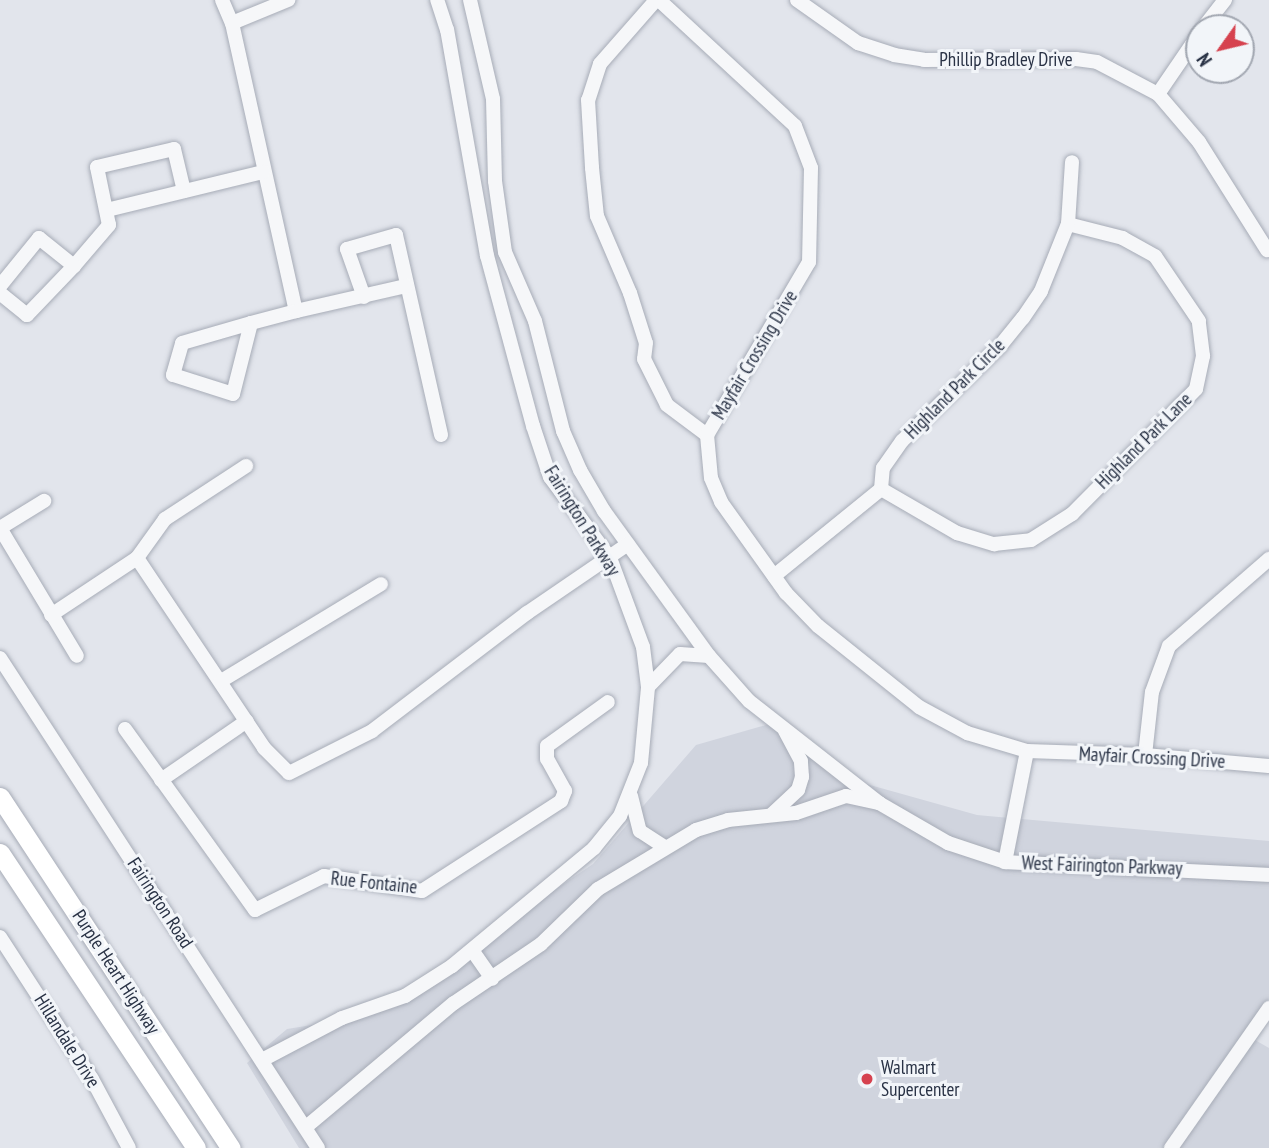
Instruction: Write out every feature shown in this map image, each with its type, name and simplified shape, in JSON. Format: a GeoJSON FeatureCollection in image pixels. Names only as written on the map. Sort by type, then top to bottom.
{"type":"FeatureCollection","features":[{"type":"Feature","properties":{"kind":"highway","name":"Purple Heart Highway"},"geometry":{"type":"LineString","coordinates":[[0,796],[231,1148]]}},
{"type":"Feature","properties":{"kind":"highway","name":"Purple Heart Highway"},"geometry":{"type":"LineString","coordinates":[[0,853],[196,1148]]}},
{"type":"Feature","properties":{"kind":"street"},"geometry":{"type":"LineString","coordinates":[[222,0],[232,23],[263,172],[296,310]]}},
{"type":"Feature","properties":{"kind":"street"},"geometry":{"type":"LineString","coordinates":[[232,23],[288,0]]}},
{"type":"Feature","properties":{"kind":"street","name":"Fairington Parkway"},"geometry":{"type":"LineString","coordinates":[[262,1060],[342,1018],[405,996],[472,950],[593,848],[631,796],[641,763],[648,687],[632,610],[610,558],[550,477],[533,426],[487,256],[447,30],[437,0]]}},
{"type":"Feature","properties":{"kind":"street","name":"Fairington Parkway"},"geometry":{"type":"LineString","coordinates":[[470,0],[493,99],[495,181],[505,252],[535,321],[564,431],[580,470],[628,544],[709,656],[749,701],[879,803]]}},
{"type":"Feature","properties":{"kind":"street"},"geometry":{"type":"LineString","coordinates":[[658,0],[600,64],[588,100],[597,216],[646,343],[644,359],[667,405],[707,435]]}},
{"type":"Feature","properties":{"kind":"street","name":"Mayfair Crossing Drive"},"geometry":{"type":"LineString","coordinates":[[658,0],[795,126],[811,168],[809,262],[707,435],[711,478],[721,502],[774,576],[818,626],[919,707],[967,733],[1027,751],[1145,755],[1269,766]]}},
{"type":"Feature","properties":{"kind":"street","name":"Phillip Bradley Drive"},"geometry":{"type":"LineString","coordinates":[[797,0],[858,43],[894,55],[924,60],[1076,59],[1097,62],[1158,94],[1199,142],[1267,250]]}},
{"type":"Feature","properties":{"kind":"street"},"geometry":{"type":"LineString","coordinates":[[1214,14],[1226,0]]}},
{"type":"Feature","properties":{"kind":"street"},"geometry":{"type":"LineString","coordinates":[[1158,94],[1185,54]]}},
{"type":"Feature","properties":{"kind":"street"},"geometry":{"type":"LineString","coordinates":[[0,293],[27,315],[75,266],[109,225],[97,167],[174,149],[184,191]]}},
{"type":"Feature","properties":{"kind":"street","name":"Highland Park Circle"},"geometry":{"type":"LineString","coordinates":[[881,489],[883,468],[902,441],[1000,346],[1041,291],[1068,224],[1072,162]]}},
{"type":"Feature","properties":{"kind":"street"},"geometry":{"type":"LineString","coordinates":[[107,210],[263,172]]}},
{"type":"Feature","properties":{"kind":"street","name":"Highland Park Lane"},"geometry":{"type":"LineString","coordinates":[[881,489],[957,533],[994,544],[1031,540],[1072,514],[1196,389],[1203,356],[1199,321],[1155,256],[1123,237],[1068,224]]}},
{"type":"Feature","properties":{"kind":"street"},"geometry":{"type":"LineString","coordinates":[[364,298],[347,249],[396,235],[440,435]]}},
{"type":"Feature","properties":{"kind":"street"},"geometry":{"type":"LineString","coordinates":[[0,286],[39,238],[75,266]]}},
{"type":"Feature","properties":{"kind":"street"},"geometry":{"type":"LineString","coordinates":[[251,323],[233,394],[173,375],[183,343],[251,323],[296,310],[364,298],[406,286]]}},
{"type":"Feature","properties":{"kind":"street"},"geometry":{"type":"LineString","coordinates":[[51,615],[137,558],[165,519],[246,466]]}},
{"type":"Feature","properties":{"kind":"street"},"geometry":{"type":"LineString","coordinates":[[774,576],[881,489]]}},
{"type":"Feature","properties":{"kind":"street"},"geometry":{"type":"LineString","coordinates":[[44,501],[0,528],[77,656]]}},
{"type":"Feature","properties":{"kind":"street"},"geometry":{"type":"LineString","coordinates":[[137,558],[222,681],[264,748],[289,773],[372,731],[527,613],[628,544]]}},
{"type":"Feature","properties":{"kind":"street"},"geometry":{"type":"LineString","coordinates":[[1145,755],[1152,692],[1169,646],[1269,559]]}},
{"type":"Feature","properties":{"kind":"street"},"geometry":{"type":"LineString","coordinates":[[222,681],[381,584]]}},
{"type":"Feature","properties":{"kind":"street"},"geometry":{"type":"LineString","coordinates":[[648,687],[680,654],[709,656]]}},
{"type":"Feature","properties":{"kind":"street","name":"Fairington Road"},"geometry":{"type":"LineString","coordinates":[[0,658],[318,1148]]}},
{"type":"Feature","properties":{"kind":"street","name":"Rue Fontaine"},"geometry":{"type":"LineString","coordinates":[[161,780],[255,910],[324,876],[422,891],[561,801],[565,790],[547,759],[547,746],[608,702]]}},
{"type":"Feature","properties":{"kind":"street"},"geometry":{"type":"LineString","coordinates":[[125,729],[161,780],[247,721]]}},
{"type":"Feature","properties":{"kind":"street"},"geometry":{"type":"LineString","coordinates":[[771,815],[798,790],[802,777],[801,761],[784,728]]}},
{"type":"Feature","properties":{"kind":"street"},"geometry":{"type":"LineString","coordinates":[[1005,862],[1027,751]]}},
{"type":"Feature","properties":{"kind":"street"},"geometry":{"type":"LineString","coordinates":[[306,1127],[454,1003],[541,944],[598,889],[666,848],[640,831],[631,796]]}},
{"type":"Feature","properties":{"kind":"street","name":"West Fairington Parkway"},"geometry":{"type":"LineString","coordinates":[[666,848],[696,830],[771,815],[796,813],[846,796],[879,803],[948,843],[1005,862],[1269,875]]}},
{"type":"Feature","properties":{"kind":"street","name":"Hillandale Drive"},"geometry":{"type":"LineString","coordinates":[[0,937],[92,1079],[129,1148]]}},
{"type":"Feature","properties":{"kind":"street"},"geometry":{"type":"LineString","coordinates":[[472,950],[492,979]]}},
{"type":"Feature","properties":{"kind":"street"},"geometry":{"type":"LineString","coordinates":[[1171,1148],[1269,1008]]}},
{"type":"Feature","properties":{"kind":"shaded area"},"geometry":{"type":"Polygon","coordinates":[[[780,721],[845,778],[977,815],[1269,841],[1269,998],[1255,1040],[1269,1048],[1269,1148],[299,1148],[247,1063],[287,1029],[369,1016],[593,864],[696,745],[780,721]]]}},
{"type":"Feature","properties":{"kind":"place","name":"Walmart Supercenter"},"geometry":{"type":"Point","coordinates":[867,1079]}}]}
